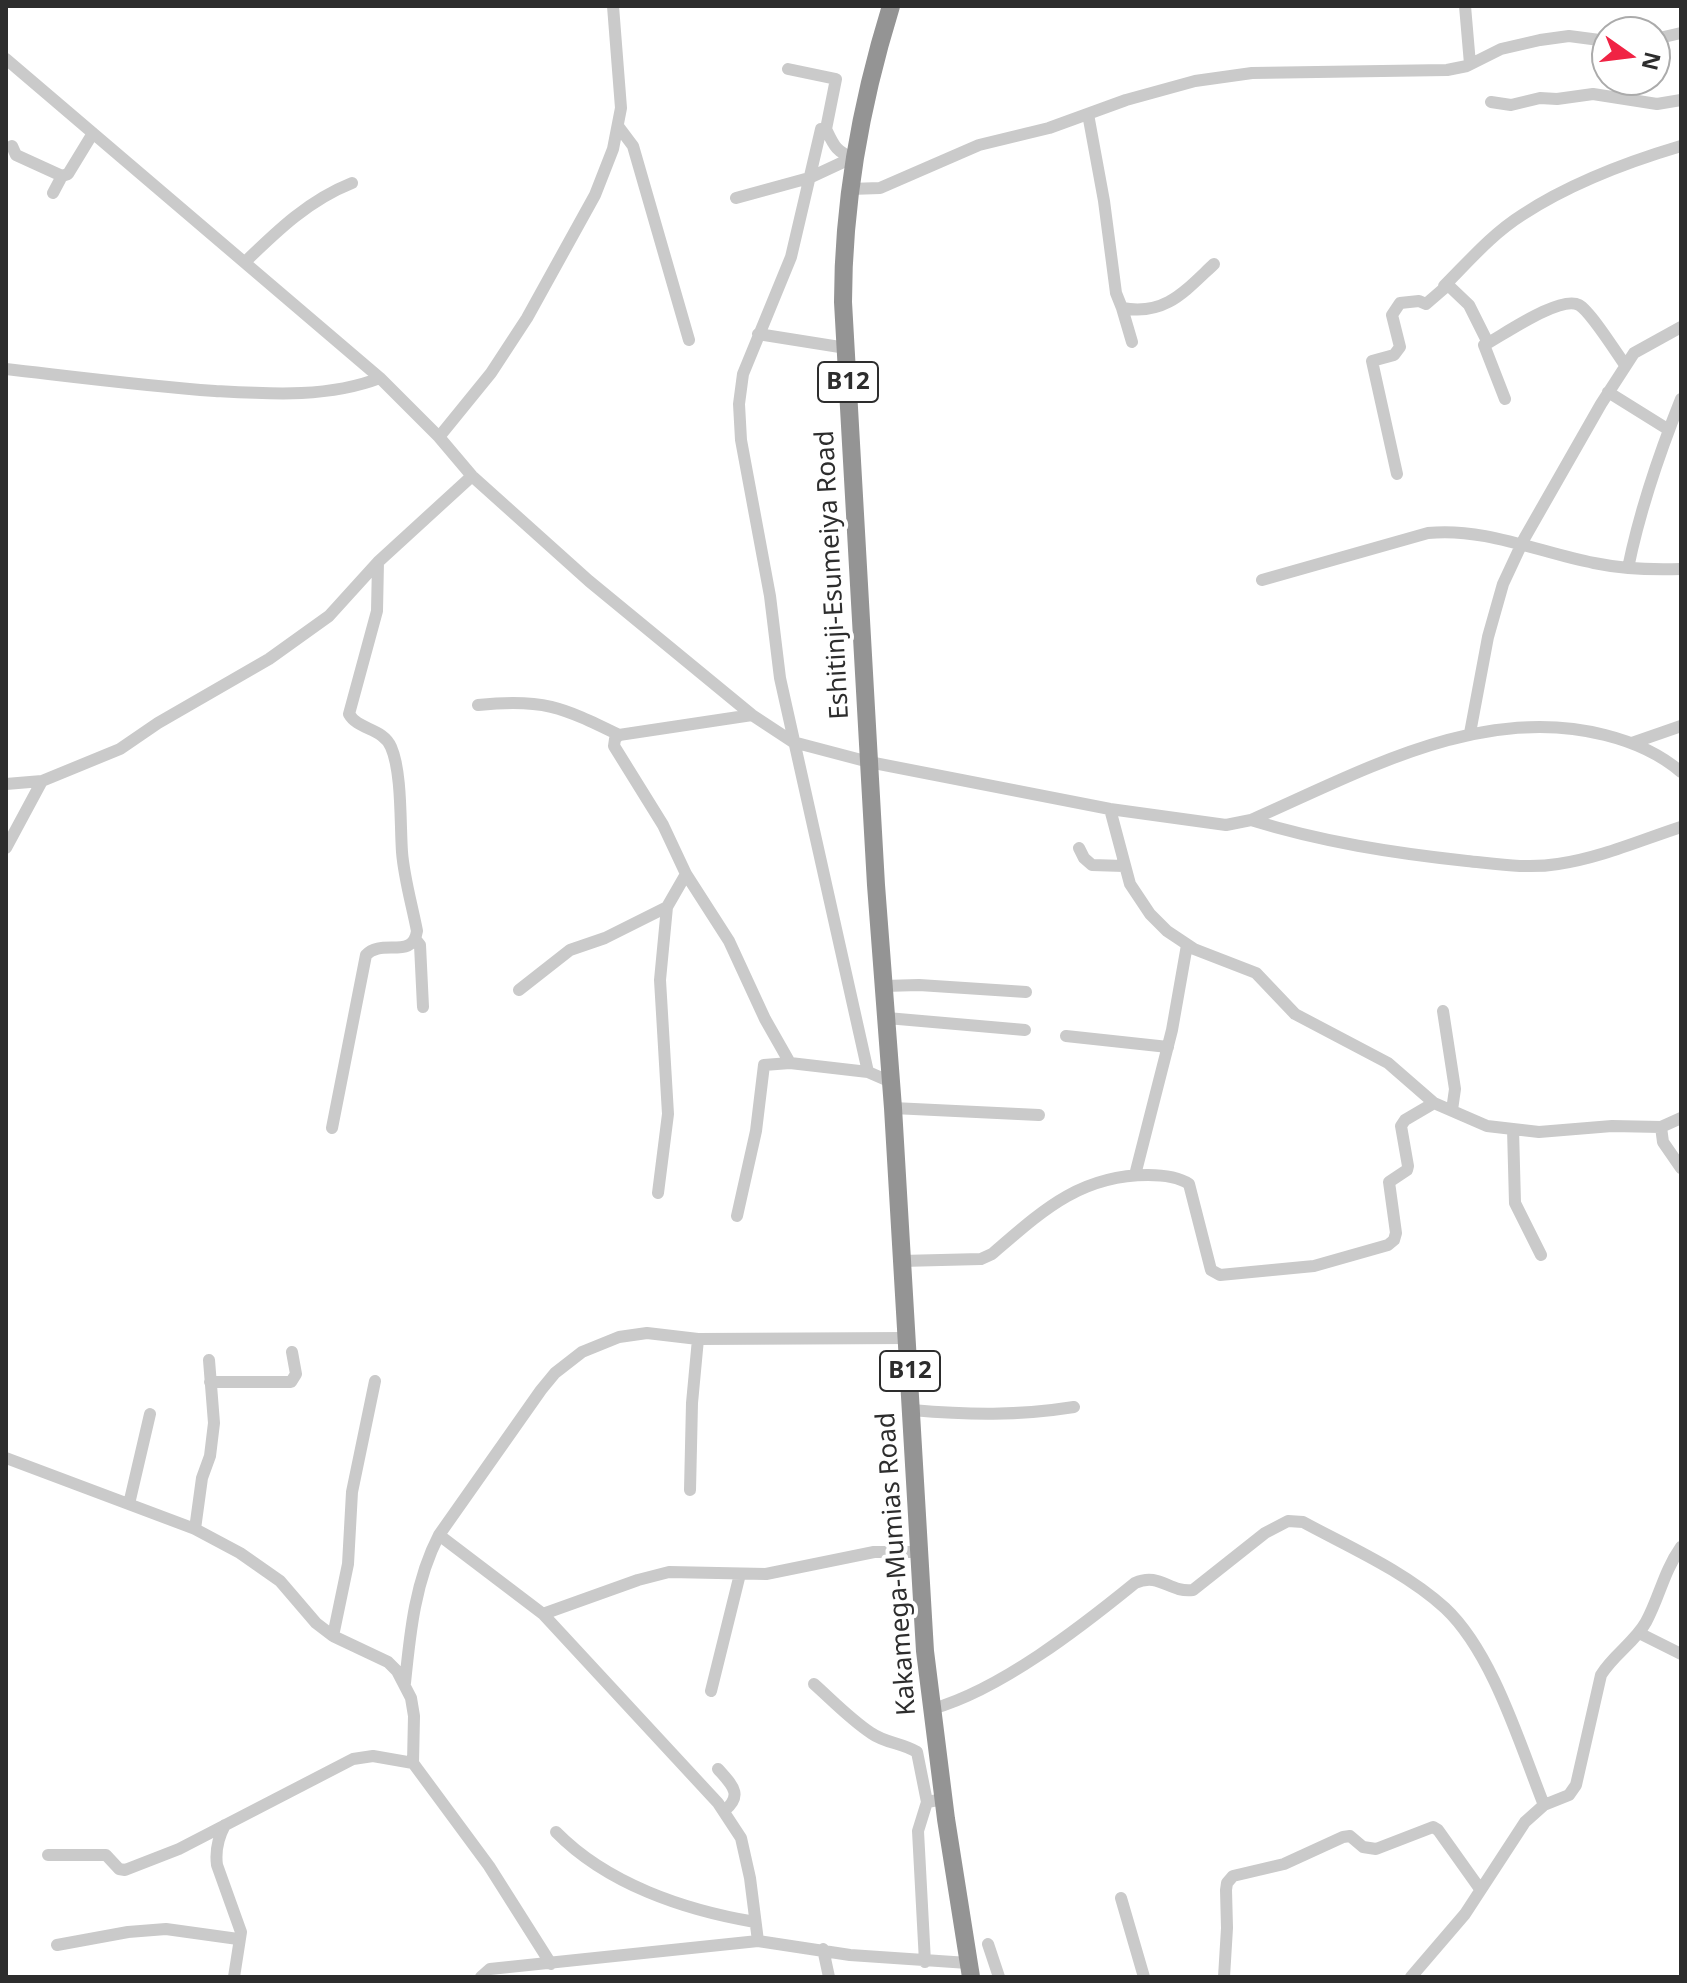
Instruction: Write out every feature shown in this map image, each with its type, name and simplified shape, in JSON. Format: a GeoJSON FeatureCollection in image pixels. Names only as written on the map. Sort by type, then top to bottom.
{"type":"FeatureCollection","features":[{"type":"Feature","properties":{"kind":"highway","name":"Eshitinji-Esumeiya Road"},"geometry":{"type":"LineString","coordinates":[[869,762],[843,254],[854,157],[891,6]]}},
{"type":"Feature","properties":{"kind":"highway","name":"Kakamega-Mumias Road"},"geometry":{"type":"LineString","coordinates":[[869,762],[908,1338],[925,1651],[932,1709],[935,1800],[969,1970]]}},
{"type":"Feature","properties":{"kind":"street"},"geometry":{"type":"LineString","coordinates":[[439,437],[491,373],[527,318],[595,195],[613,149],[621,108],[613,6]]}},
{"type":"Feature","properties":{"kind":"street"},"geometry":{"type":"LineString","coordinates":[[1465,6],[1470,64]]}},
{"type":"Feature","properties":{"kind":"street"},"geometry":{"type":"LineString","coordinates":[[850,189],[880,188],[979,145],[1049,128],[1126,100],[1195,81],[1252,73],[1447,70],[1470,64],[1501,49],[1540,40],[1569,36],[1591,39]]}},
{"type":"Feature","properties":{"kind":"street"},"geometry":{"type":"LineString","coordinates":[[6,59],[380,378],[439,437],[472,476],[589,581],[752,715],[793,742],[869,762],[1110,809],[1226,825],[1251,820],[1434,743],[1470,733],[1529,727],[1586,730],[1632,743],[1670,762],[1681,772]]}},
{"type":"Feature","properties":{"kind":"street"},"geometry":{"type":"LineString","coordinates":[[788,69],[836,79],[826,129],[843,155],[854,157]]}},
{"type":"Feature","properties":{"kind":"street"},"geometry":{"type":"LineString","coordinates":[[1491,102],[1511,105],[1540,98],[1593,94],[1657,104],[1681,100]]}},
{"type":"Feature","properties":{"kind":"street"},"geometry":{"type":"LineString","coordinates":[[1088,114],[1116,293],[1132,342]]}},
{"type":"Feature","properties":{"kind":"street"},"geometry":{"type":"LineString","coordinates":[[618,126],[633,146],[689,340]]}},
{"type":"Feature","properties":{"kind":"street"},"geometry":{"type":"LineString","coordinates":[[826,129],[820,132],[791,257],[743,374],[739,404],[741,440],[770,596],[780,678],[868,1072]]}},
{"type":"Feature","properties":{"kind":"street"},"geometry":{"type":"LineString","coordinates":[[12,146],[16,155],[62,176],[68,174],[93,133]]}},
{"type":"Feature","properties":{"kind":"street"},"geometry":{"type":"LineString","coordinates":[[1397,474],[1372,361],[1394,355],[1400,347],[1392,315],[1400,303],[1419,301],[1426,304],[1488,242],[1530,210],[1562,191],[1681,146]]}},
{"type":"Feature","properties":{"kind":"street"},"geometry":{"type":"LineString","coordinates":[[736,198],[809,178],[854,157]]}},
{"type":"Feature","properties":{"kind":"street"},"geometry":{"type":"LineString","coordinates":[[53,193],[62,176]]}},
{"type":"Feature","properties":{"kind":"street"},"geometry":{"type":"LineString","coordinates":[[245,262],[290,219],[325,194],[352,183]]}},
{"type":"Feature","properties":{"kind":"street"},"geometry":{"type":"LineString","coordinates":[[1122,308],[1139,312],[1157,308],[1180,296],[1214,264]]}},
{"type":"Feature","properties":{"kind":"street"},"geometry":{"type":"LineString","coordinates":[[1444,286],[1448,285],[1469,305],[1488,343]]}},
{"type":"Feature","properties":{"kind":"street"},"geometry":{"type":"LineString","coordinates":[[1505,399],[1484,345],[1556,305],[1570,301],[1582,306],[1625,365]]}},
{"type":"Feature","properties":{"kind":"street"},"geometry":{"type":"LineString","coordinates":[[1470,733],[1488,637],[1503,584],[1521,545],[1625,365],[1639,348],[1681,327]]}},
{"type":"Feature","properties":{"kind":"street"},"geometry":{"type":"LineString","coordinates":[[758,334],[846,348]]}},
{"type":"Feature","properties":{"kind":"street"},"geometry":{"type":"LineString","coordinates":[[6,369],[120,384],[276,395],[355,387],[380,378]]}},
{"type":"Feature","properties":{"kind":"street"},"geometry":{"type":"LineString","coordinates":[[1608,392],[1669,430]]}},
{"type":"Feature","properties":{"kind":"street"},"geometry":{"type":"LineString","coordinates":[[1628,568],[1638,522],[1681,399]]}},
{"type":"Feature","properties":{"kind":"street"},"geometry":{"type":"LineString","coordinates":[[6,784],[42,781],[120,749],[158,723],[269,659],[329,616],[378,562],[472,476]]}},
{"type":"Feature","properties":{"kind":"street"},"geometry":{"type":"LineString","coordinates":[[1262,580],[1428,533],[1442,532],[1521,545],[1596,564],[1648,570],[1681,569]]}},
{"type":"Feature","properties":{"kind":"street"},"geometry":{"type":"LineString","coordinates":[[378,562],[377,611],[349,714],[355,722],[386,738],[395,758],[403,856],[416,940],[420,945],[423,1007]]}},
{"type":"Feature","properties":{"kind":"street"},"geometry":{"type":"LineString","coordinates":[[478,705],[515,701],[541,703],[568,711],[619,735],[752,715]]}},
{"type":"Feature","properties":{"kind":"street"},"geometry":{"type":"LineString","coordinates":[[1632,743],[1681,726]]}},
{"type":"Feature","properties":{"kind":"street"},"geometry":{"type":"LineString","coordinates":[[619,735],[615,739],[615,751],[663,825],[686,874],[729,941],[765,1019],[790,1063]]}},
{"type":"Feature","properties":{"kind":"street"},"geometry":{"type":"LineString","coordinates":[[6,848],[42,781]]}},
{"type":"Feature","properties":{"kind":"street"},"geometry":{"type":"LineString","coordinates":[[1110,809],[1130,884],[1150,914],[1187,945],[1256,973],[1295,1014],[1388,1063],[1434,1103],[1487,1126],[1539,1132],[1612,1126],[1661,1127],[1681,1118]]}},
{"type":"Feature","properties":{"kind":"street"},"geometry":{"type":"LineString","coordinates":[[1251,820],[1307,837],[1399,854],[1535,867],[1561,864],[1606,852],[1681,827]]}},
{"type":"Feature","properties":{"kind":"street"},"geometry":{"type":"LineString","coordinates":[[1079,848],[1092,865],[1124,866]]}},
{"type":"Feature","properties":{"kind":"street"},"geometry":{"type":"LineString","coordinates":[[658,1193],[668,1114],[660,980],[667,907],[686,874]]}},
{"type":"Feature","properties":{"kind":"street"},"geometry":{"type":"LineString","coordinates":[[519,990],[570,950],[605,938],[667,907]]}},
{"type":"Feature","properties":{"kind":"street"},"geometry":{"type":"LineString","coordinates":[[332,1128],[366,955],[371,949],[406,947],[416,940]]}},
{"type":"Feature","properties":{"kind":"street"},"geometry":{"type":"LineString","coordinates":[[1135,1175],[1168,1047],[1187,945]]}},
{"type":"Feature","properties":{"kind":"street"},"geometry":{"type":"LineString","coordinates":[[884,986],[919,985],[1026,992]]}},
{"type":"Feature","properties":{"kind":"street"},"geometry":{"type":"LineString","coordinates":[[1443,1011],[1455,1089],[1452,1110]]}},
{"type":"Feature","properties":{"kind":"street"},"geometry":{"type":"LineString","coordinates":[[887,1018],[1025,1030]]}},
{"type":"Feature","properties":{"kind":"street"},"geometry":{"type":"LineString","coordinates":[[1066,1036],[1168,1047]]}},
{"type":"Feature","properties":{"kind":"street"},"geometry":{"type":"LineString","coordinates":[[737,1216],[756,1131],[764,1065],[790,1063],[868,1072],[891,1082]]}},
{"type":"Feature","properties":{"kind":"street"},"geometry":{"type":"LineString","coordinates":[[901,1261],[981,1259],[992,1254],[1059,1198],[1095,1182],[1135,1175],[1168,1176],[1189,1184],[1211,1270],[1227,1277],[1314,1266],[1388,1245],[1396,1233],[1389,1185],[1407,1170],[1409,1161],[1401,1126],[1405,1120],[1434,1103]]}},
{"type":"Feature","properties":{"kind":"street"},"geometry":{"type":"LineString","coordinates":[[893,1108],[1039,1115]]}},
{"type":"Feature","properties":{"kind":"street"},"geometry":{"type":"LineString","coordinates":[[1661,1127],[1663,1142],[1681,1168]]}},
{"type":"Feature","properties":{"kind":"street"},"geometry":{"type":"LineString","coordinates":[[1513,1129],[1515,1203],[1541,1255]]}},
{"type":"Feature","properties":{"kind":"street"},"geometry":{"type":"LineString","coordinates":[[551,1964],[489,1866],[413,1763],[414,1716],[405,1683],[412,1612],[439,1535],[541,1390],[555,1373],[582,1352],[619,1337],[647,1333],[698,1339],[908,1338]]}},
{"type":"Feature","properties":{"kind":"street"},"geometry":{"type":"LineString","coordinates":[[690,1490],[692,1403],[698,1339]]}},
{"type":"Feature","properties":{"kind":"street"},"geometry":{"type":"LineString","coordinates":[[210,1382],[291,1382],[296,1374],[292,1352]]}},
{"type":"Feature","properties":{"kind":"street"},"geometry":{"type":"LineString","coordinates":[[195,1529],[214,1423],[209,1360]]}},
{"type":"Feature","properties":{"kind":"street"},"geometry":{"type":"LineString","coordinates":[[333,1636],[348,1564],[352,1492],[375,1381]]}},
{"type":"Feature","properties":{"kind":"street"},"geometry":{"type":"LineString","coordinates":[[912,1410],[1011,1415],[1074,1407]]}},
{"type":"Feature","properties":{"kind":"street"},"geometry":{"type":"LineString","coordinates":[[129,1504],[150,1414]]}},
{"type":"Feature","properties":{"kind":"street"},"geometry":{"type":"LineString","coordinates":[[6,1458],[195,1529],[262,1566],[280,1581],[316,1623],[333,1636],[388,1662],[405,1683]]}},
{"type":"Feature","properties":{"kind":"street"},"geometry":{"type":"LineString","coordinates":[[932,1709],[985,1686],[1014,1669],[1135,1583],[1147,1578],[1156,1579],[1181,1592],[1193,1590],[1265,1533],[1288,1521],[1303,1522],[1400,1574],[1446,1609],[1466,1634],[1495,1682],[1544,1805]]}},
{"type":"Feature","properties":{"kind":"street"},"geometry":{"type":"LineString","coordinates":[[439,1535],[543,1614],[724,1811],[741,1838],[758,1941]]}},
{"type":"Feature","properties":{"kind":"street"},"geometry":{"type":"LineString","coordinates":[[1411,1977],[1465,1914],[1525,1822],[1544,1805],[1569,1795],[1576,1785],[1601,1675],[1609,1660],[1639,1633],[1650,1613],[1661,1580],[1681,1547]]}},
{"type":"Feature","properties":{"kind":"street"},"geometry":{"type":"LineString","coordinates":[[543,1614],[669,1572],[781,1573],[874,1552],[920,1552]]}},
{"type":"Feature","properties":{"kind":"street"},"geometry":{"type":"LineString","coordinates":[[711,1691],[740,1574]]}},
{"type":"Feature","properties":{"kind":"street"},"geometry":{"type":"LineString","coordinates":[[1639,1633],[1681,1654]]}},
{"type":"Feature","properties":{"kind":"street"},"geometry":{"type":"LineString","coordinates":[[814,1684],[871,1733],[889,1742],[904,1744],[917,1752],[935,1800],[918,1831],[925,1962]]}},
{"type":"Feature","properties":{"kind":"street"},"geometry":{"type":"LineString","coordinates":[[48,1855],[106,1855],[119,1869],[125,1870],[179,1849],[353,1759],[373,1756],[413,1763]]}},
{"type":"Feature","properties":{"kind":"street"},"geometry":{"type":"LineString","coordinates":[[718,1769],[731,1785],[735,1796],[734,1803],[724,1811]]}},
{"type":"Feature","properties":{"kind":"street"},"geometry":{"type":"LineString","coordinates":[[225,1825],[217,1846],[217,1865],[241,1930],[234,1977]]}},
{"type":"Feature","properties":{"kind":"street"},"geometry":{"type":"LineString","coordinates":[[1224,1977],[1227,1883],[1233,1876],[1284,1864],[1343,1837],[1350,1836],[1363,1847],[1376,1849],[1433,1827],[1480,1889]]}},
{"type":"Feature","properties":{"kind":"street"},"geometry":{"type":"LineString","coordinates":[[556,1832],[569,1845],[620,1879],[719,1916],[755,1922]]}},
{"type":"Feature","properties":{"kind":"street"},"geometry":{"type":"LineString","coordinates":[[1121,1898],[1144,1977]]}},
{"type":"Feature","properties":{"kind":"street"},"geometry":{"type":"LineString","coordinates":[[57,1945],[128,1932],[166,1929],[238,1939]]}},
{"type":"Feature","properties":{"kind":"street"},"geometry":{"type":"LineString","coordinates":[[481,1977],[490,1969],[758,1941],[969,1970]]}},
{"type":"Feature","properties":{"kind":"street"},"geometry":{"type":"LineString","coordinates":[[988,1944],[999,1977]]}},
{"type":"Feature","properties":{"kind":"street"},"geometry":{"type":"LineString","coordinates":[[823,1949],[829,1977]]}}]}
